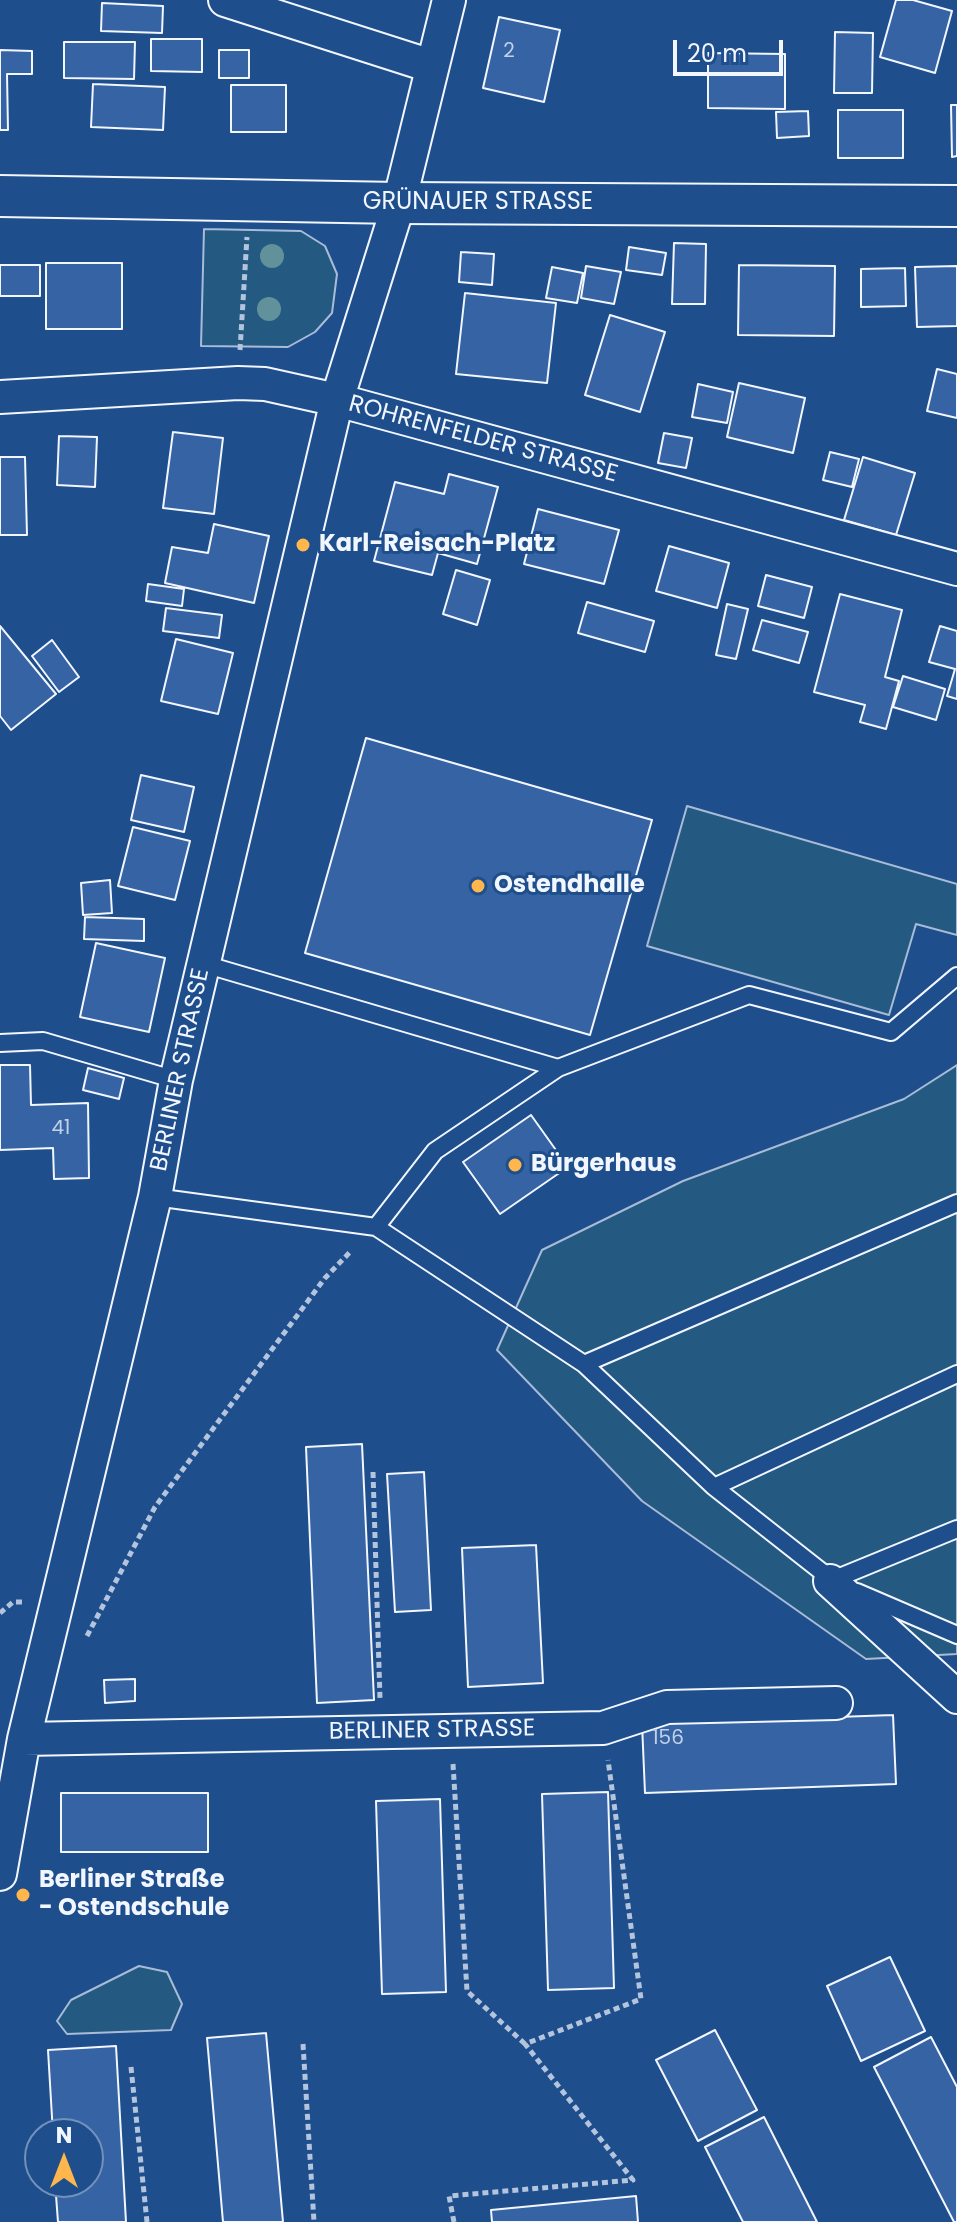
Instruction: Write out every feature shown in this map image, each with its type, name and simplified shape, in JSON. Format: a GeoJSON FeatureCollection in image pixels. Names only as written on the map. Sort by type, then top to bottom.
{"type":"FeatureCollection","features":[{"type":"Feature","properties":{"kind":"street"},"geometry":{"type":"LineString","coordinates":[[225,0],[431,66]]}},
{"type":"Feature","properties":{"kind":"street"},"geometry":{"type":"LineString","coordinates":[[337,400],[399,203],[449,0]]}},
{"type":"Feature","properties":{"kind":"street","name":"GRÜNAUER STRASSE"},"geometry":{"type":"LineString","coordinates":[[0,196],[399,203],[957,206]]}},
{"type":"Feature","properties":{"kind":"street","name":"ROHRENFELDER STRASSE"},"geometry":{"type":"LineString","coordinates":[[0,397],[238,383],[337,400],[957,569]]}},
{"type":"Feature","properties":{"kind":"street","name":"BERLINER STRASSE"},"geometry":{"type":"LineString","coordinates":[[0,1874],[24,1739],[155,1197],[176,1080],[337,400]]}},
{"type":"Feature","properties":{"kind":"street"},"geometry":{"type":"LineString","coordinates":[[830,1581],[957,1697]]}},
{"type":"Feature","properties":{"kind":"street","name":"BERLINER STRASSE"},"geometry":{"type":"LineString","coordinates":[[24,1739],[603,1728],[667,1707],[836,1703]]}},
{"type":"Feature","properties":{"kind":"lane"},"geometry":{"type":"LineString","coordinates":[[204,964],[558,1068]]}},
{"type":"Feature","properties":{"kind":"lane"},"geometry":{"type":"LineString","coordinates":[[376,1227],[435,1151],[558,1068],[749,995],[891,1032],[957,976]]}},
{"type":"Feature","properties":{"kind":"lane"},"geometry":{"type":"LineString","coordinates":[[0,1043],[43,1041],[176,1080]]}},
{"type":"Feature","properties":{"kind":"lane"},"geometry":{"type":"LineString","coordinates":[[155,1197],[376,1227],[584,1364],[714,1487],[830,1581],[957,1635]]}},
{"type":"Feature","properties":{"kind":"lane"},"geometry":{"type":"LineString","coordinates":[[584,1364],[957,1203]]}},
{"type":"Feature","properties":{"kind":"lane"},"geometry":{"type":"LineString","coordinates":[[714,1487],[957,1374]]}},
{"type":"Feature","properties":{"kind":"lane"},"geometry":{"type":"LineString","coordinates":[[830,1581],[957,1529]]}},
{"type":"Feature","properties":{"kind":"path"},"geometry":{"type":"LineString","coordinates":[[238,383],[249,200]]}},
{"type":"Feature","properties":{"kind":"path"},"geometry":{"type":"LineString","coordinates":[[82,1650],[155,1507],[325,1278],[376,1227]]}},
{"type":"Feature","properties":{"kind":"path"},"geometry":{"type":"LineString","coordinates":[[373,1472],[381,1732]]}},
{"type":"Feature","properties":{"kind":"path"},"geometry":{"type":"LineString","coordinates":[[525,2044],[641,1999],[603,1728]]}},
{"type":"Feature","properties":{"kind":"path"},"geometry":{"type":"LineString","coordinates":[[451,1731],[467,1991],[525,2044],[633,2180],[449,2196],[454,2222]]}},
{"type":"Feature","properties":{"kind":"path"},"geometry":{"type":"LineString","coordinates":[[303,2044],[314,2222]]}},
{"type":"Feature","properties":{"kind":"path"},"geometry":{"type":"LineString","coordinates":[[131,2067],[147,2222]]}},
{"type":"Feature","properties":{"kind":"shaded area"},"geometry":{"type":"Polygon","coordinates":[[[204,229],[301,231],[325,246],[337,274],[332,313],[315,332],[288,347],[201,346],[204,229]]]}},
{"type":"Feature","properties":{"kind":"shaded area"},"geometry":{"type":"Polygon","coordinates":[[[687,806],[957,884],[957,935],[916,924],[889,1015],[647,946],[687,806]]]}},
{"type":"Feature","properties":{"kind":"shaded area"},"geometry":{"type":"Polygon","coordinates":[[[957,1065],[957,1654],[866,1659],[642,1501],[497,1350],[542,1250],[683,1181],[904,1099],[957,1065]]]}},
{"type":"Feature","properties":{"kind":"shaded area"},"geometry":{"type":"Polygon","coordinates":[[[139,1966],[167,1972],[182,2004],[171,2030],[67,2034],[57,2021],[71,2000],[139,1966]]]}},
{"type":"Feature","properties":{"kind":"building"},"geometry":{"type":"Polygon","coordinates":[[[896,0],[913,0],[952,11],[935,73],[880,57],[896,0]]]}},
{"type":"Feature","properties":{"kind":"building"},"geometry":{"type":"Polygon","coordinates":[[[102,3],[163,6],[162,33],[101,31],[102,3]]]}},
{"type":"Feature","properties":{"kind":"building"},"geometry":{"type":"Polygon","coordinates":[[[499,17],[560,30],[544,102],[483,88],[499,17]]]}},
{"type":"Feature","properties":{"kind":"building"},"geometry":{"type":"Polygon","coordinates":[[[835,32],[873,33],[872,93],[834,93],[835,32]]]}},
{"type":"Feature","properties":{"kind":"building"},"geometry":{"type":"Polygon","coordinates":[[[151,39],[202,39],[202,72],[151,71],[151,39]]]}},
{"type":"Feature","properties":{"kind":"building"},"geometry":{"type":"Polygon","coordinates":[[[64,42],[135,42],[134,79],[64,78],[64,42]]]}},
{"type":"Feature","properties":{"kind":"building"},"geometry":{"type":"Polygon","coordinates":[[[0,50],[32,51],[32,74],[7,74],[8,130],[0,130],[0,50]]]}},
{"type":"Feature","properties":{"kind":"building"},"geometry":{"type":"Polygon","coordinates":[[[219,50],[249,50],[249,78],[219,78],[219,50]]]}},
{"type":"Feature","properties":{"kind":"building"},"geometry":{"type":"Polygon","coordinates":[[[708,53],[785,54],[785,109],[708,108],[708,53]]]}},
{"type":"Feature","properties":{"kind":"building"},"geometry":{"type":"Polygon","coordinates":[[[93,84],[165,87],[163,130],[91,127],[93,84]]]}},
{"type":"Feature","properties":{"kind":"building"},"geometry":{"type":"Polygon","coordinates":[[[231,85],[286,85],[286,132],[231,132],[231,85]]]}},
{"type":"Feature","properties":{"kind":"building"},"geometry":{"type":"Polygon","coordinates":[[[951,105],[957,105],[957,156],[952,157],[951,105]]]}},
{"type":"Feature","properties":{"kind":"building"},"geometry":{"type":"Polygon","coordinates":[[[838,110],[903,110],[903,158],[838,158],[838,110]]]}},
{"type":"Feature","properties":{"kind":"building"},"geometry":{"type":"Polygon","coordinates":[[[808,111],[809,136],[777,138],[776,112],[808,111]]]}},
{"type":"Feature","properties":{"kind":"building"},"geometry":{"type":"Polygon","coordinates":[[[674,243],[706,244],[705,304],[672,304],[674,243]]]}},
{"type":"Feature","properties":{"kind":"building"},"geometry":{"type":"Polygon","coordinates":[[[629,247],[666,253],[662,275],[626,270],[629,247]]]}},
{"type":"Feature","properties":{"kind":"building"},"geometry":{"type":"Polygon","coordinates":[[[461,252],[494,254],[492,285],[459,282],[461,252]]]}},
{"type":"Feature","properties":{"kind":"building"},"geometry":{"type":"Polygon","coordinates":[[[46,263],[122,263],[122,329],[46,329],[46,263]]]}},
{"type":"Feature","properties":{"kind":"building"},"geometry":{"type":"Polygon","coordinates":[[[0,265],[40,265],[40,296],[0,296],[0,265]]]}},
{"type":"Feature","properties":{"kind":"building"},"geometry":{"type":"Polygon","coordinates":[[[739,265],[835,266],[834,336],[738,335],[739,265]]]}},
{"type":"Feature","properties":{"kind":"building"},"geometry":{"type":"Polygon","coordinates":[[[586,266],[621,272],[614,304],[581,298],[586,266]]]}},
{"type":"Feature","properties":{"kind":"building"},"geometry":{"type":"Polygon","coordinates":[[[957,266],[957,326],[917,327],[915,267],[957,266]]]}},
{"type":"Feature","properties":{"kind":"building"},"geometry":{"type":"Polygon","coordinates":[[[552,267],[583,273],[577,303],[546,298],[552,267]]]}},
{"type":"Feature","properties":{"kind":"building"},"geometry":{"type":"Polygon","coordinates":[[[905,268],[906,306],[861,307],[861,269],[905,268]]]}},
{"type":"Feature","properties":{"kind":"building"},"geometry":{"type":"Polygon","coordinates":[[[465,293],[556,303],[547,383],[456,374],[465,293]]]}},
{"type":"Feature","properties":{"kind":"building"},"geometry":{"type":"Polygon","coordinates":[[[610,315],[665,332],[640,412],[585,395],[610,315]]]}},
{"type":"Feature","properties":{"kind":"building"},"geometry":{"type":"Polygon","coordinates":[[[937,369],[957,374],[957,418],[927,411],[937,369]]]}},
{"type":"Feature","properties":{"kind":"building"},"geometry":{"type":"Polygon","coordinates":[[[739,383],[805,398],[793,453],[727,437],[739,383]]]}},
{"type":"Feature","properties":{"kind":"building"},"geometry":{"type":"Polygon","coordinates":[[[698,384],[733,392],[727,423],[692,417],[698,384]]]}},
{"type":"Feature","properties":{"kind":"building"},"geometry":{"type":"Polygon","coordinates":[[[173,432],[223,438],[214,514],[163,508],[173,432]]]}},
{"type":"Feature","properties":{"kind":"building"},"geometry":{"type":"Polygon","coordinates":[[[664,433],[692,438],[686,468],[658,463],[664,433]]]}},
{"type":"Feature","properties":{"kind":"building"},"geometry":{"type":"Polygon","coordinates":[[[59,436],[97,437],[95,487],[57,485],[59,436]]]}},
{"type":"Feature","properties":{"kind":"building"},"geometry":{"type":"Polygon","coordinates":[[[830,452],[859,459],[852,487],[823,480],[830,452]]]}},
{"type":"Feature","properties":{"kind":"building"},"geometry":{"type":"Polygon","coordinates":[[[0,457],[25,457],[27,535],[0,535],[0,457]]]}},
{"type":"Feature","properties":{"kind":"building"},"geometry":{"type":"Polygon","coordinates":[[[863,457],[915,473],[896,535],[844,520],[863,457]]]}},
{"type":"Feature","properties":{"kind":"building"},"geometry":{"type":"Polygon","coordinates":[[[449,474],[498,487],[477,564],[438,553],[432,575],[374,561],[395,482],[444,494],[449,474]]]}},
{"type":"Feature","properties":{"kind":"building"},"geometry":{"type":"Polygon","coordinates":[[[538,509],[619,530],[604,584],[524,564],[538,509]]]}},
{"type":"Feature","properties":{"kind":"building"},"geometry":{"type":"Polygon","coordinates":[[[214,524],[269,536],[254,603],[165,583],[172,547],[208,553],[214,524]]]}},
{"type":"Feature","properties":{"kind":"building"},"geometry":{"type":"Polygon","coordinates":[[[669,546],[729,563],[717,608],[656,591],[669,546]]]}},
{"type":"Feature","properties":{"kind":"building"},"geometry":{"type":"Polygon","coordinates":[[[456,570],[490,580],[477,625],[443,614],[456,570]]]}},
{"type":"Feature","properties":{"kind":"building"},"geometry":{"type":"Polygon","coordinates":[[[766,575],[812,587],[804,618],[758,606],[766,575]]]}},
{"type":"Feature","properties":{"kind":"building"},"geometry":{"type":"Polygon","coordinates":[[[148,584],[184,589],[182,606],[146,601],[148,584]]]}},
{"type":"Feature","properties":{"kind":"building"},"geometry":{"type":"Polygon","coordinates":[[[840,594],[902,610],[885,677],[899,681],[886,729],[860,722],[865,705],[814,692],[840,594]]]}},
{"type":"Feature","properties":{"kind":"building"},"geometry":{"type":"Polygon","coordinates":[[[587,602],[654,621],[645,652],[578,633],[587,602]]]}},
{"type":"Feature","properties":{"kind":"building"},"geometry":{"type":"Polygon","coordinates":[[[727,604],[748,609],[736,659],[716,655],[727,604]]]}},
{"type":"Feature","properties":{"kind":"building"},"geometry":{"type":"Polygon","coordinates":[[[166,608],[222,615],[219,638],[163,631],[166,608]]]}},
{"type":"Feature","properties":{"kind":"building"},"geometry":{"type":"Polygon","coordinates":[[[762,620],[808,632],[799,663],[753,650],[762,620]]]}},
{"type":"Feature","properties":{"kind":"building"},"geometry":{"type":"Polygon","coordinates":[[[0,626],[56,694],[11,730],[0,716],[0,626]]]}},
{"type":"Feature","properties":{"kind":"building"},"geometry":{"type":"Polygon","coordinates":[[[940,626],[957,631],[957,699],[947,696],[955,669],[929,662],[940,626]]]}},
{"type":"Feature","properties":{"kind":"building"},"geometry":{"type":"Polygon","coordinates":[[[176,639],[233,653],[218,714],[161,701],[176,639]]]}},
{"type":"Feature","properties":{"kind":"building"},"geometry":{"type":"Polygon","coordinates":[[[52,640],[79,677],[59,692],[32,656],[52,640]]]}},
{"type":"Feature","properties":{"kind":"building"},"geometry":{"type":"Polygon","coordinates":[[[903,676],[945,689],[936,720],[893,707],[903,676]]]}},
{"type":"Feature","properties":{"kind":"building","name":"Ostendhalle"},"geometry":{"type":"Polygon","coordinates":[[[366,738],[652,820],[590,1035],[305,953],[366,738]]]}},
{"type":"Feature","properties":{"kind":"building"},"geometry":{"type":"Polygon","coordinates":[[[141,775],[194,787],[184,832],[131,820],[141,775]]]}},
{"type":"Feature","properties":{"kind":"building"},"geometry":{"type":"Polygon","coordinates":[[[133,827],[190,841],[175,900],[118,886],[133,827]]]}},
{"type":"Feature","properties":{"kind":"building"},"geometry":{"type":"Polygon","coordinates":[[[110,880],[112,913],[83,915],[81,883],[110,880]]]}},
{"type":"Feature","properties":{"kind":"building"},"geometry":{"type":"Polygon","coordinates":[[[85,917],[144,919],[144,941],[84,939],[85,917]]]}},
{"type":"Feature","properties":{"kind":"building"},"geometry":{"type":"Polygon","coordinates":[[[96,943],[165,958],[149,1032],[80,1017],[96,943]]]}},
{"type":"Feature","properties":{"kind":"building"},"geometry":{"type":"Polygon","coordinates":[[[0,1065],[30,1065],[31,1105],[88,1103],[89,1178],[54,1179],[53,1148],[0,1150],[0,1065]]]}},
{"type":"Feature","properties":{"kind":"building"},"geometry":{"type":"Polygon","coordinates":[[[88,1068],[124,1078],[119,1099],[83,1090],[88,1068]]]}},
{"type":"Feature","properties":{"kind":"building","name":"Bürgerhaus"},"geometry":{"type":"Polygon","coordinates":[[[531,1115],[568,1167],[500,1214],[463,1162],[531,1115]]]}},
{"type":"Feature","properties":{"kind":"building"},"geometry":{"type":"Polygon","coordinates":[[[362,1444],[374,1700],[317,1703],[306,1447],[362,1444]]]}},
{"type":"Feature","properties":{"kind":"building"},"geometry":{"type":"Polygon","coordinates":[[[424,1472],[431,1610],[395,1612],[387,1474],[424,1472]]]}},
{"type":"Feature","properties":{"kind":"building"},"geometry":{"type":"Polygon","coordinates":[[[536,1545],[543,1683],[468,1687],[462,1548],[536,1545]]]}},
{"type":"Feature","properties":{"kind":"building"},"geometry":{"type":"Polygon","coordinates":[[[135,1679],[135,1701],[105,1703],[104,1680],[135,1679]]]}},
{"type":"Feature","properties":{"kind":"building"},"geometry":{"type":"Polygon","coordinates":[[[893,1715],[896,1784],[645,1793],[642,1724],[893,1715]]]}},
{"type":"Feature","properties":{"kind":"building"},"geometry":{"type":"Polygon","coordinates":[[[608,1792],[614,1988],[548,1990],[542,1794],[608,1792]]]}},
{"type":"Feature","properties":{"kind":"building"},"geometry":{"type":"Polygon","coordinates":[[[61,1793],[208,1793],[208,1852],[61,1852],[61,1793]]]}},
{"type":"Feature","properties":{"kind":"building"},"geometry":{"type":"Polygon","coordinates":[[[440,1799],[446,1992],[382,1994],[376,1801],[440,1799]]]}},
{"type":"Feature","properties":{"kind":"building"},"geometry":{"type":"Polygon","coordinates":[[[890,1957],[925,2031],[861,2061],[827,1986],[890,1957]]]}},
{"type":"Feature","properties":{"kind":"building"},"geometry":{"type":"Polygon","coordinates":[[[715,2030],[757,2110],[698,2141],[656,2060],[715,2030]]]}},
{"type":"Feature","properties":{"kind":"building"},"geometry":{"type":"Polygon","coordinates":[[[266,2033],[283,2222],[223,2222],[207,2038],[266,2033]]]}},
{"type":"Feature","properties":{"kind":"building"},"geometry":{"type":"Polygon","coordinates":[[[931,2037],[957,2087],[957,2222],[954,2222],[874,2067],[931,2037]]]}},
{"type":"Feature","properties":{"kind":"building"},"geometry":{"type":"Polygon","coordinates":[[[116,2046],[126,2222],[58,2222],[56,2198],[104,2198],[104,2118],[52,2118],[48,2050],[116,2046]]]}},
{"type":"Feature","properties":{"kind":"building"},"geometry":{"type":"Polygon","coordinates":[[[764,2117],[817,2222],[743,2222],[705,2147],[764,2117]]]}},
{"type":"Feature","properties":{"kind":"building"},"geometry":{"type":"Polygon","coordinates":[[[636,2196],[638,2222],[492,2222],[491,2210],[636,2196]]]}},
{"type":"Feature","properties":{"kind":"place","name":"Karl-Reisach-Platz"},"geometry":{"type":"Point","coordinates":[303,545]}},
{"type":"Feature","properties":{"kind":"place","name":"Ostendhalle"},"geometry":{"type":"Point","coordinates":[478,886]}},
{"type":"Feature","properties":{"kind":"place","name":"Bürgerhaus"},"geometry":{"type":"Point","coordinates":[515,1165]}},
{"type":"Feature","properties":{"kind":"place","name":"Berliner Straße - Ostendschule"},"geometry":{"type":"Point","coordinates":[23,1895]}}]}
